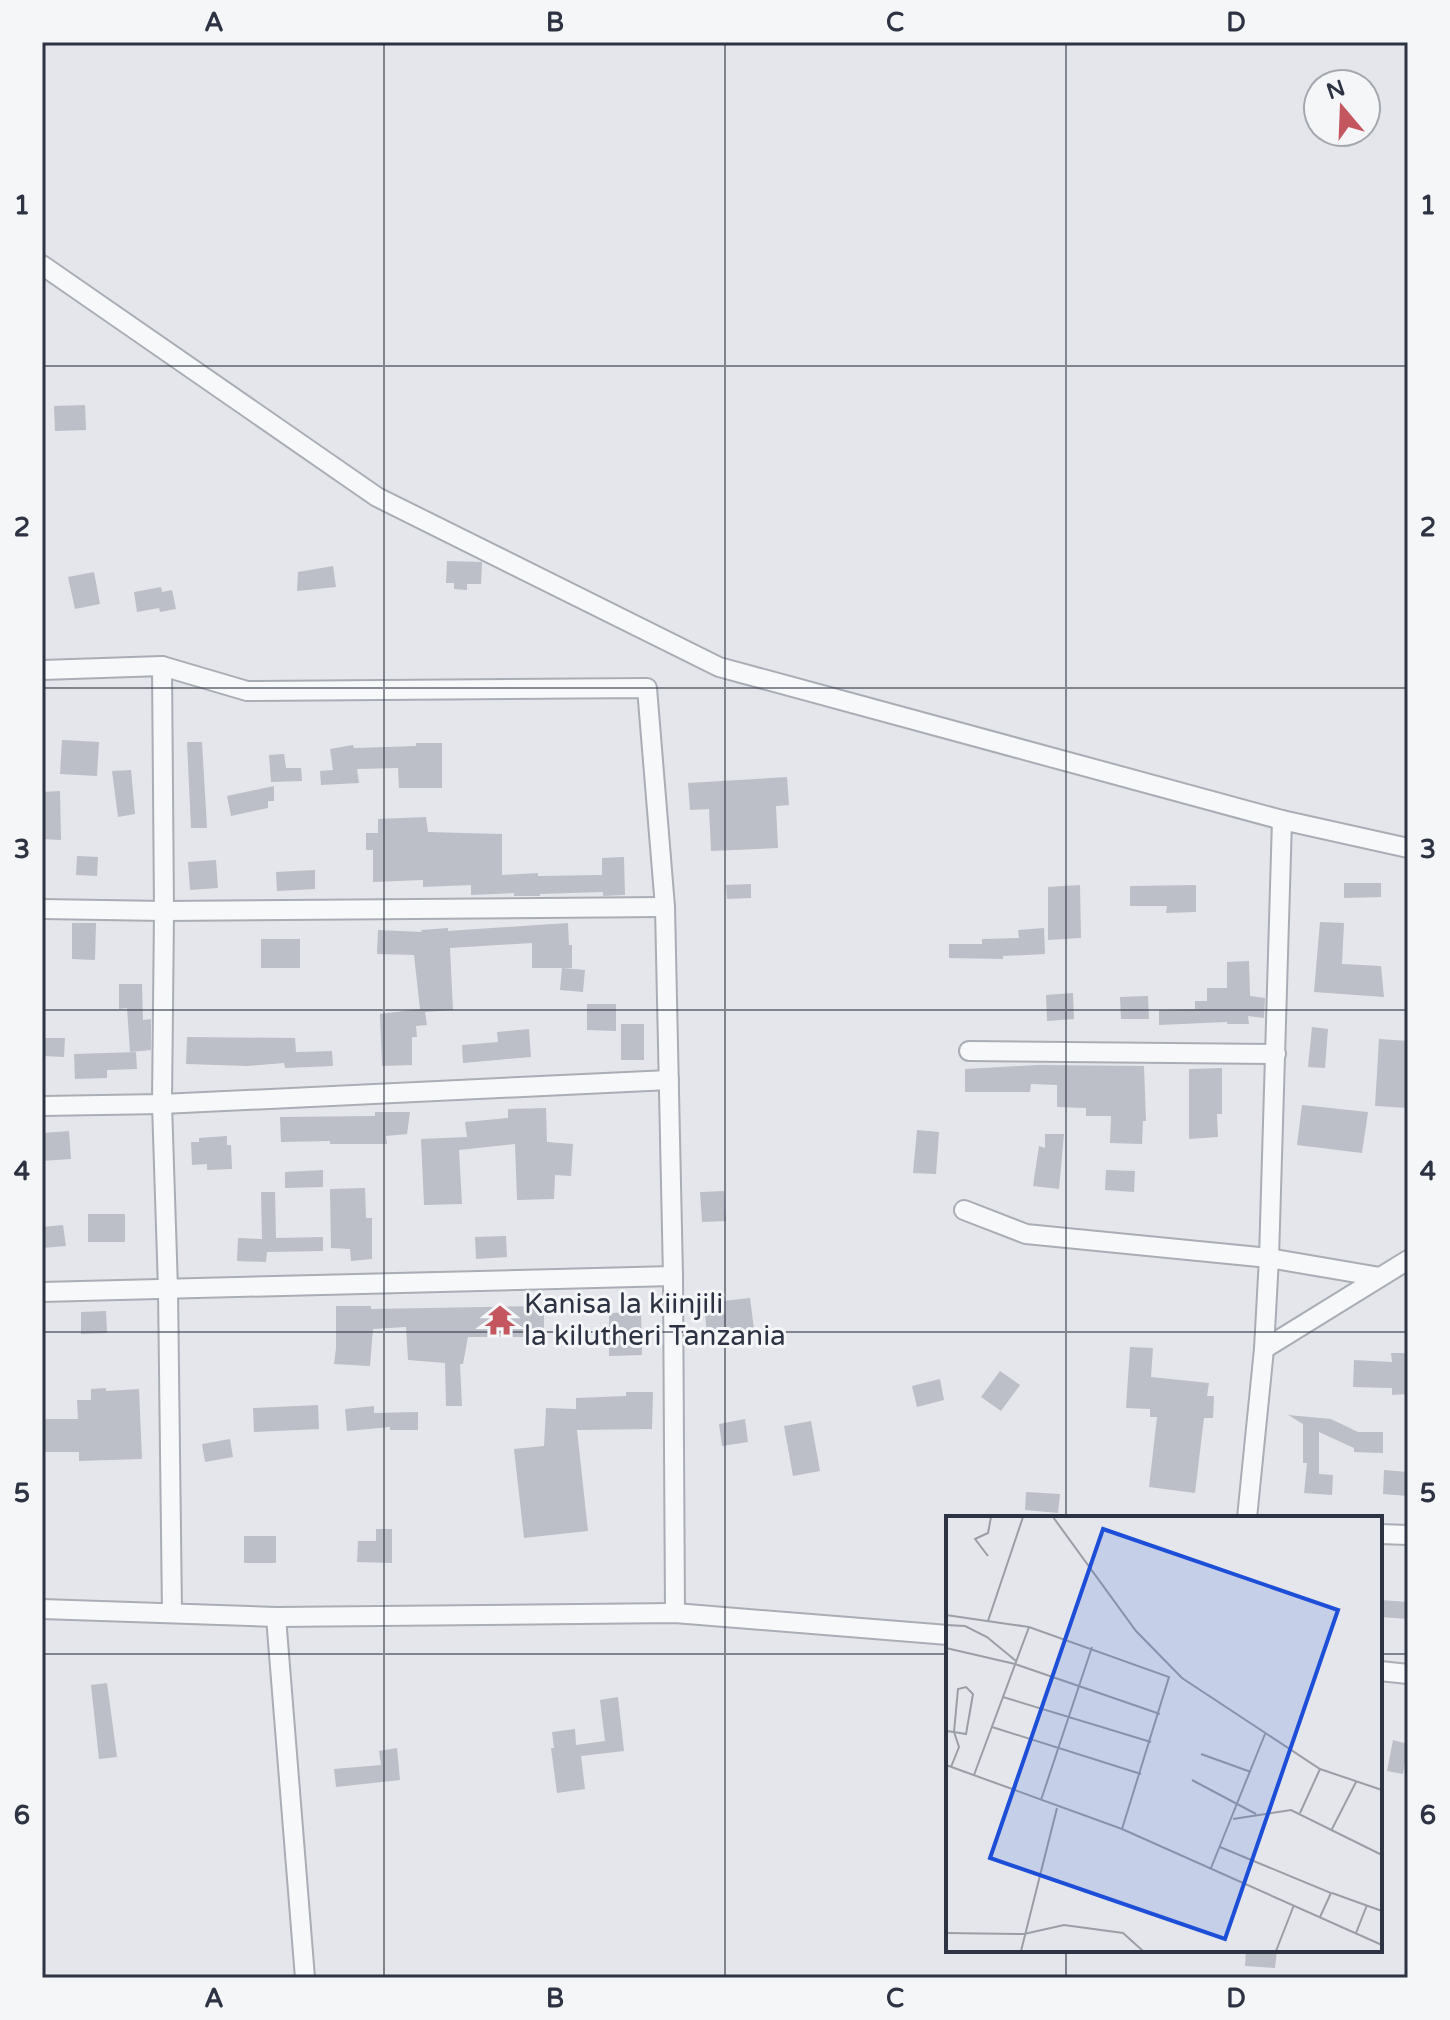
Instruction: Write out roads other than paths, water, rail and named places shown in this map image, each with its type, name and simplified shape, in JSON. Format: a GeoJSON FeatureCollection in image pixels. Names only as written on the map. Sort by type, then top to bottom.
{"type":"FeatureCollection","features":[{"type":"Feature","properties":{"kind":"street"},"geometry":{"type":"LineString","coordinates":[[42,265],[377,497],[719,667],[1282,820],[1408,848]]}},
{"type":"Feature","properties":{"kind":"street"},"geometry":{"type":"LineString","coordinates":[[42,670],[162,666],[247,691],[647,688],[665,907],[673,1276],[675,1613]]}},
{"type":"Feature","properties":{"kind":"street"},"geometry":{"type":"LineString","coordinates":[[162,666],[162,1104],[172,1613]]}},
{"type":"Feature","properties":{"kind":"street"},"geometry":{"type":"LineString","coordinates":[[1247,1516],[1264,1349],[1269,1258],[1282,820]]}},
{"type":"Feature","properties":{"kind":"street"},"geometry":{"type":"LineString","coordinates":[[42,909],[665,907]]}},
{"type":"Feature","properties":{"kind":"street"},"geometry":{"type":"LineString","coordinates":[[969,1051],[1276,1054]]}},
{"type":"Feature","properties":{"kind":"street"},"geometry":{"type":"LineString","coordinates":[[42,1106],[162,1104],[669,1080]]}},
{"type":"Feature","properties":{"kind":"street"},"geometry":{"type":"LineString","coordinates":[[964,1210],[1026,1234],[1269,1258],[1380,1277]]}},
{"type":"Feature","properties":{"kind":"street"},"geometry":{"type":"LineString","coordinates":[[1264,1349],[1408,1260]]}},
{"type":"Feature","properties":{"kind":"street"},"geometry":{"type":"LineString","coordinates":[[42,1292],[673,1276]]}},
{"type":"Feature","properties":{"kind":"street"},"geometry":{"type":"LineString","coordinates":[[1382,1534],[1408,1535]]}},
{"type":"Feature","properties":{"kind":"street"},"geometry":{"type":"LineString","coordinates":[[42,1609],[276,1617],[675,1613],[946,1635]]}},
{"type":"Feature","properties":{"kind":"street"},"geometry":{"type":"LineString","coordinates":[[276,1617],[305,1978]]}},
{"type":"Feature","properties":{"kind":"street"},"geometry":{"type":"LineString","coordinates":[[1382,1671],[1408,1674]]}},
{"type":"Feature","properties":{"kind":"place","name":"Kanisa la kiinjili la kilutheri Tanzania"},"geometry":{"type":"Point","coordinates":[500,1320]}}]}
